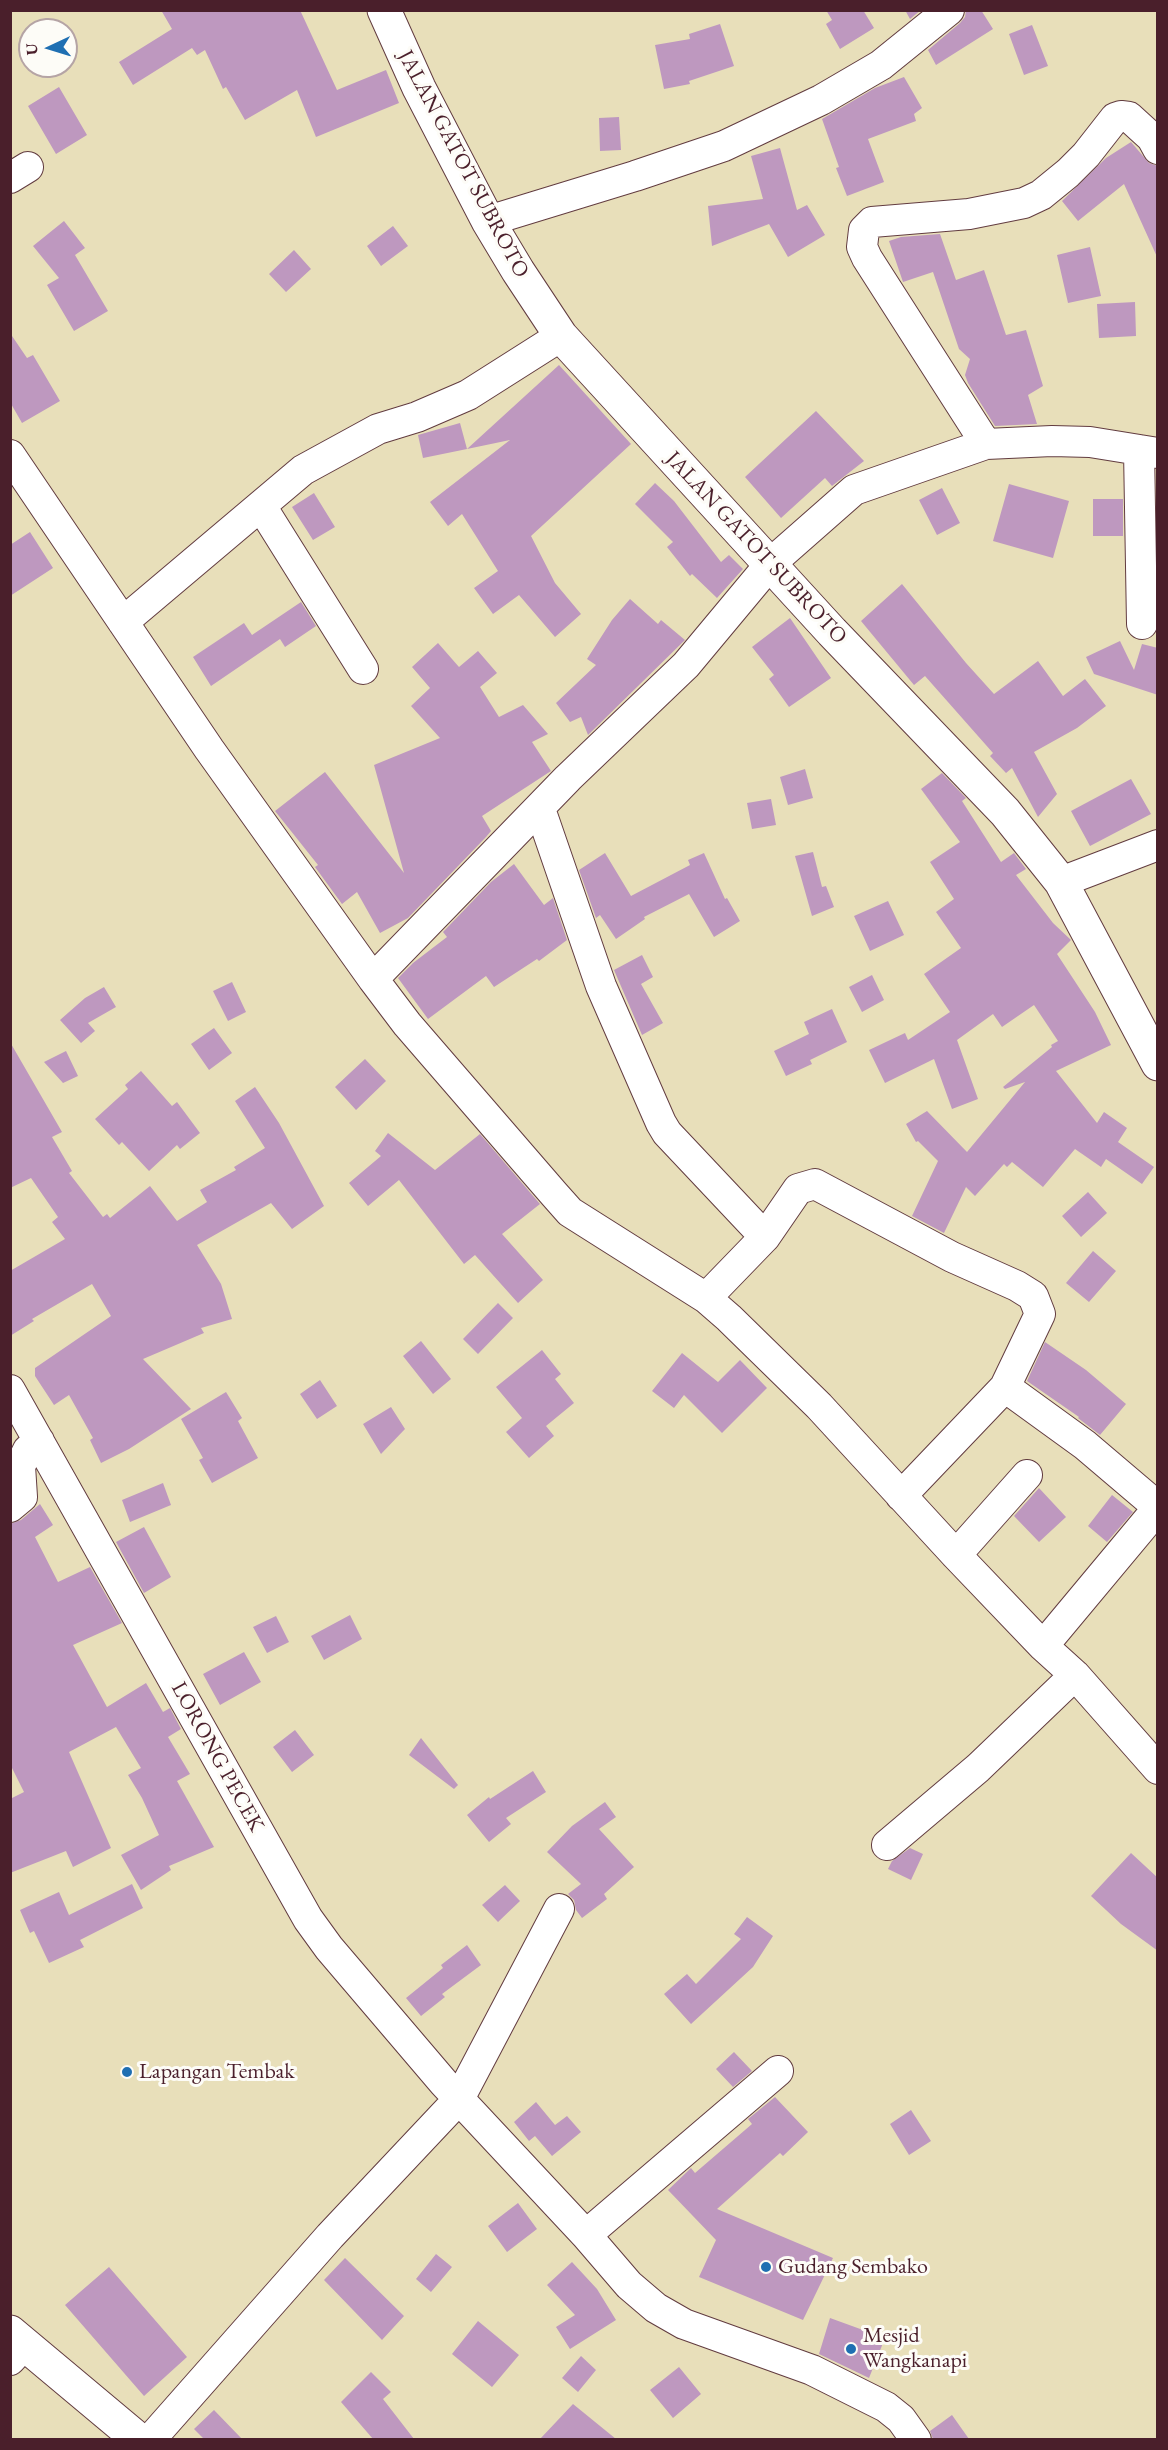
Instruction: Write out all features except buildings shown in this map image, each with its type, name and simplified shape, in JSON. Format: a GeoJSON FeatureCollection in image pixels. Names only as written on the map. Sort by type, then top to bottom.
{"type":"FeatureCollection","features":[{"type":"Feature","properties":{"kind":"main road","name":"JALAN GATOT SUBROTO"},"geometry":{"type":"LineString","coordinates":[[384,10],[419,88],[488,220],[561,336],[832,632],[1005,812],[1061,882],[1158,1064]]}},
{"type":"Feature","properties":{"kind":"main road"},"geometry":{"type":"LineString","coordinates":[[15,2346],[139,2439]]}},
{"type":"Feature","properties":{"kind":"street"},"geometry":{"type":"LineString","coordinates":[[488,220],[635,176],[724,146],[821,100],[881,65],[948,10]]}},
{"type":"Feature","properties":{"kind":"street"},"geometry":{"type":"LineString","coordinates":[[986,444],[867,258],[862,247],[864,230],[872,222],[969,214],[1024,204],[1041,195],[1068,173],[1086,155],[1115,118],[1121,116],[1129,117],[1152,138],[1158,149]]}},
{"type":"Feature","properties":{"kind":"street"},"geometry":{"type":"LineString","coordinates":[[123,622],[303,470],[378,429],[417,417],[468,395],[561,336]]}},
{"type":"Feature","properties":{"kind":"street"},"geometry":{"type":"LineString","coordinates":[[373,979],[568,778],[686,665],[771,563],[854,490],[986,444],[1090,442],[1148,451],[1142,624]]}},
{"type":"Feature","properties":{"kind":"street"},"geometry":{"type":"LineString","coordinates":[[10,455],[209,749],[373,979],[407,1024],[570,1212],[706,1298],[819,1406],[956,1555],[1043,1646],[1075,1675],[1158,1769]]}},
{"type":"Feature","properties":{"kind":"street"},"geometry":{"type":"LineString","coordinates":[[261,506],[363,669]]}},
{"type":"Feature","properties":{"kind":"street"},"geometry":{"type":"LineString","coordinates":[[540,808],[600,986],[661,1124],[765,1237]]}},
{"type":"Feature","properties":{"kind":"street"},"geometry":{"type":"LineString","coordinates":[[1061,882],[1158,845]]}},
{"type":"Feature","properties":{"kind":"street"},"geometry":{"type":"LineString","coordinates":[[706,1298],[765,1237],[798,1189],[815,1184],[952,1257],[1017,1286],[1033,1296],[1040,1314],[1005,1387],[901,1496]]}},
{"type":"Feature","properties":{"kind":"street"},"geometry":{"type":"LineString","coordinates":[[1005,1387],[1085,1445],[1158,1508],[1043,1646]]}},
{"type":"Feature","properties":{"kind":"street","name":"LORONG PECEK"},"geometry":{"type":"LineString","coordinates":[[10,1390],[308,1919],[329,1948],[459,2099],[586,2235],[629,2285],[656,2308],[684,2324],[812,2370],[886,2407],[901,2419],[916,2439]]}},
{"type":"Feature","properties":{"kind":"street"},"geometry":{"type":"LineString","coordinates":[[10,1507],[22,1497],[20,1466],[28,1450],[39,1441]]}},
{"type":"Feature","properties":{"kind":"street"},"geometry":{"type":"LineString","coordinates":[[956,1555],[1027,1474]]}},
{"type":"Feature","properties":{"kind":"street"},"geometry":{"type":"LineString","coordinates":[[887,1845],[978,1768],[1075,1675]]}},
{"type":"Feature","properties":{"kind":"street"},"geometry":{"type":"LineString","coordinates":[[150,2439],[330,2236],[459,2099],[559,1909]]}},
{"type":"Feature","properties":{"kind":"street"},"geometry":{"type":"LineString","coordinates":[[586,2235],[778,2071]]}},
{"type":"Feature","properties":{"kind":"place","name":"Lapangan Tembak"},"geometry":{"type":"Point","coordinates":[127,2072]}},
{"type":"Feature","properties":{"kind":"place","name":"Gudang Sembako"},"geometry":{"type":"Point","coordinates":[766,2267]}},
{"type":"Feature","properties":{"kind":"place","name":"Mesjid Wangkanapi"},"geometry":{"type":"Point","coordinates":[851,2349]}}]}
